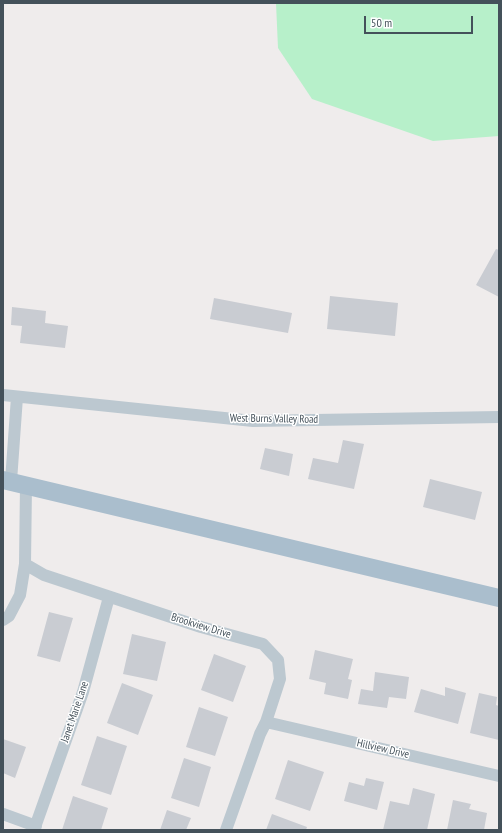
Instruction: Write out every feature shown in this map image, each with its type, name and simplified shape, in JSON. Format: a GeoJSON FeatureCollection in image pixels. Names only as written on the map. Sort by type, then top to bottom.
{"type":"FeatureCollection","features":[{"type":"Feature","properties":{"kind":"main road"},"geometry":{"type":"LineString","coordinates":[[13,482],[499,598]]}},
{"type":"Feature","properties":{"kind":"street","name":"West Burns Valley Road"},"geometry":{"type":"LineString","coordinates":[[3,395],[253,421],[499,417]]}},
{"type":"Feature","properties":{"kind":"street"},"geometry":{"type":"LineString","coordinates":[[3,620],[9,616],[20,595],[25,564],[13,482],[17,397]]}},
{"type":"Feature","properties":{"kind":"street","name":"Brookview Drive"},"geometry":{"type":"LineString","coordinates":[[25,564],[44,575],[109,597],[201,627],[263,644],[278,660],[280,679],[266,722],[260,734],[226,830]]}},
{"type":"Feature","properties":{"kind":"street","name":"Janet Marie Lane"},"geometry":{"type":"LineString","coordinates":[[3,814],[35,828],[83,692],[109,597]]}},
{"type":"Feature","properties":{"kind":"street","name":"Hillview Drive"},"geometry":{"type":"LineString","coordinates":[[266,722],[499,776]]}},
{"type":"Feature","properties":{"kind":"green space"},"geometry":{"type":"Polygon","coordinates":[[[276,3],[499,3],[499,136],[433,141],[312,99],[278,48],[276,3]]]}},
{"type":"Feature","properties":{"kind":"building"},"geometry":{"type":"Polygon","coordinates":[[[496,249],[499,250],[499,297],[476,285],[496,249]]]}},
{"type":"Feature","properties":{"kind":"building"},"geometry":{"type":"Polygon","coordinates":[[[330,296],[398,303],[395,336],[327,329],[330,296]]]}},
{"type":"Feature","properties":{"kind":"building"},"geometry":{"type":"Polygon","coordinates":[[[214,298],[292,313],[288,333],[210,319],[214,298]]]}},
{"type":"Feature","properties":{"kind":"building"},"geometry":{"type":"Polygon","coordinates":[[[12,307],[46,311],[45,323],[68,326],[65,348],[20,343],[22,326],[11,325],[12,307]]]}},
{"type":"Feature","properties":{"kind":"building"},"geometry":{"type":"Polygon","coordinates":[[[343,440],[364,444],[354,489],[308,479],[313,458],[338,463],[343,440]]]}},
{"type":"Feature","properties":{"kind":"building"},"geometry":{"type":"Polygon","coordinates":[[[265,448],[293,454],[289,476],[260,469],[265,448]]]}},
{"type":"Feature","properties":{"kind":"building"},"geometry":{"type":"Polygon","coordinates":[[[430,479],[482,492],[475,520],[423,507],[430,479]]]}},
{"type":"Feature","properties":{"kind":"building"},"geometry":{"type":"Polygon","coordinates":[[[49,612],[73,618],[60,662],[37,656],[49,612]]]}},
{"type":"Feature","properties":{"kind":"building"},"geometry":{"type":"Polygon","coordinates":[[[132,634],[166,642],[157,681],[123,674],[132,634]]]}},
{"type":"Feature","properties":{"kind":"building"},"geometry":{"type":"Polygon","coordinates":[[[315,650],[353,659],[348,679],[352,680],[348,699],[324,694],[326,683],[309,679],[315,650]]]}},
{"type":"Feature","properties":{"kind":"building"},"geometry":{"type":"Polygon","coordinates":[[[214,654],[246,666],[233,702],[201,690],[214,654]]]}},
{"type":"Feature","properties":{"kind":"building"},"geometry":{"type":"Polygon","coordinates":[[[375,672],[409,677],[406,699],[389,697],[387,708],[358,704],[361,689],[373,691],[375,672]]]}},
{"type":"Feature","properties":{"kind":"building"},"geometry":{"type":"Polygon","coordinates":[[[122,683],[153,695],[138,735],[107,723],[122,683]]]}},
{"type":"Feature","properties":{"kind":"building"},"geometry":{"type":"Polygon","coordinates":[[[445,687],[466,693],[458,724],[414,712],[421,689],[445,696],[445,687]]]}},
{"type":"Feature","properties":{"kind":"building"},"geometry":{"type":"Polygon","coordinates":[[[479,693],[497,697],[496,705],[499,706],[499,740],[470,733],[479,693]]]}},
{"type":"Feature","properties":{"kind":"building"},"geometry":{"type":"Polygon","coordinates":[[[199,707],[228,717],[215,756],[186,747],[199,707]]]}},
{"type":"Feature","properties":{"kind":"building"},"geometry":{"type":"Polygon","coordinates":[[[97,736],[127,746],[111,795],[81,785],[97,736]]]}},
{"type":"Feature","properties":{"kind":"building"},"geometry":{"type":"Polygon","coordinates":[[[3,739],[26,747],[15,778],[3,773],[3,739]]]}},
{"type":"Feature","properties":{"kind":"building"},"geometry":{"type":"Polygon","coordinates":[[[184,758],[211,767],[199,807],[171,798],[184,758]]]}},
{"type":"Feature","properties":{"kind":"building"},"geometry":{"type":"Polygon","coordinates":[[[288,760],[324,772],[310,811],[275,799],[288,760]]]}},
{"type":"Feature","properties":{"kind":"building"},"geometry":{"type":"Polygon","coordinates":[[[366,778],[384,782],[377,810],[344,801],[349,782],[364,786],[366,778]]]}},
{"type":"Feature","properties":{"kind":"building"},"geometry":{"type":"Polygon","coordinates":[[[413,788],[435,794],[427,830],[383,830],[390,801],[409,805],[413,788]]]}},
{"type":"Feature","properties":{"kind":"building"},"geometry":{"type":"Polygon","coordinates":[[[73,796],[108,808],[101,830],[62,830],[73,796]]]}},
{"type":"Feature","properties":{"kind":"building"},"geometry":{"type":"Polygon","coordinates":[[[453,800],[471,804],[469,809],[487,813],[484,830],[447,830],[453,800]]]}},
{"type":"Feature","properties":{"kind":"building"},"geometry":{"type":"Polygon","coordinates":[[[167,810],[191,818],[186,830],[160,830],[167,810]]]}},
{"type":"Feature","properties":{"kind":"building"},"geometry":{"type":"Polygon","coordinates":[[[272,814],[307,827],[306,830],[266,830],[272,814]]]}}]}
